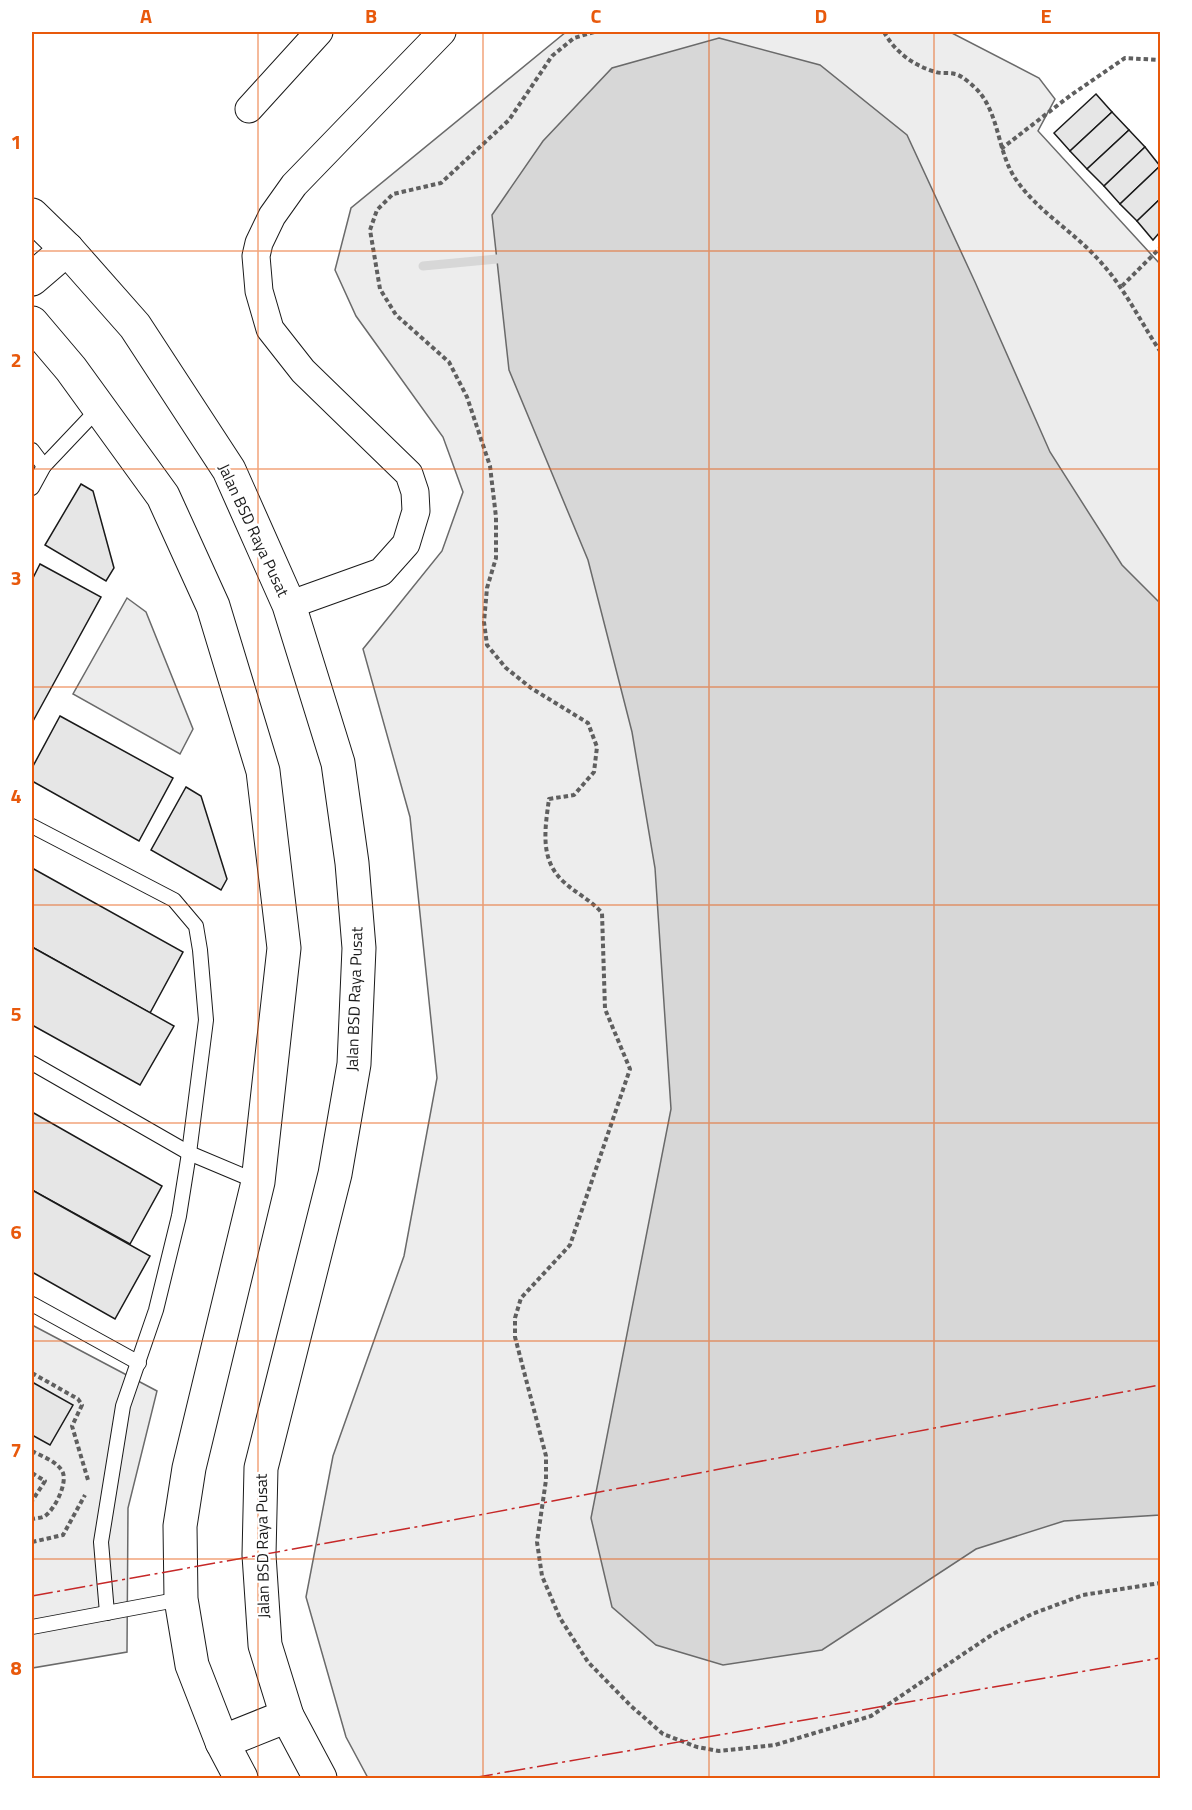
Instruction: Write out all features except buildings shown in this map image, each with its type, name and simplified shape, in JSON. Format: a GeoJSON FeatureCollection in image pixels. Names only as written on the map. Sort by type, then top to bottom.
{"type":"FeatureCollection","features":[{"type":"Feature","properties":{"kind":"main road","name":"Jalan BSD Raya Pusat"},"geometry":{"type":"LineString","coordinates":[[32,215],[67,249],[135,326],[229,470],[289,605],[338,763],[352,863],[359,948],[354,1064],[335,1174],[261,1468],[259,1555],[265,1645],[287,1716],[320,1779]]}},
{"type":"Feature","properties":{"kind":"main road"},"geometry":{"type":"LineString","coordinates":[[32,279],[67,249]]}},
{"type":"Feature","properties":{"kind":"main road"},"geometry":{"type":"LineString","coordinates":[[32,323],[71,369],[163,496],[213,606],[263,771],[284,948],[258,1182],[189,1468],[180,1526],[181,1599],[192,1665],[222,1742],[242,1779]]}},
{"type":"Feature","properties":{"kind":"main road"},"geometry":{"type":"LineString","coordinates":[[222,1742],[287,1716]]}},
{"type":"Feature","properties":{"kind":"street"},"geometry":{"type":"LineString","coordinates":[[249,109],[319,32]]}},
{"type":"Feature","properties":{"kind":"street"},"geometry":{"type":"LineString","coordinates":[[289,605],[381,572],[406,544],[416,511],[415,492],[409,474],[303,371],[270,330],[259,291],[256,256],[259,243],[272,216],[294,185],[442,32]]}},
{"type":"Feature","properties":{"kind":"lane"},"geometry":{"type":"LineString","coordinates":[[32,488],[44,466],[99,408]]}},
{"type":"Feature","properties":{"kind":"lane"},"geometry":{"type":"LineString","coordinates":[[32,450],[44,466]]}},
{"type":"Feature","properties":{"kind":"lane"},"geometry":{"type":"LineString","coordinates":[[32,826],[174,900],[196,926],[206,1020],[179,1216],[156,1310],[123,1406],[102,1542],[107,1613]]}},
{"type":"Feature","properties":{"kind":"lane"},"geometry":{"type":"LineString","coordinates":[[32,1064],[189,1153],[258,1182]]}},
{"type":"Feature","properties":{"kind":"lane"},"geometry":{"type":"LineString","coordinates":[[32,1304],[139,1363]]}},
{"type":"Feature","properties":{"kind":"lane"},"geometry":{"type":"LineString","coordinates":[[32,1627],[181,1599]]}},
{"type":"Feature","properties":{"kind":"path"},"geometry":{"type":"LineString","coordinates":[[594,32],[574,38],[552,56],[509,120],[441,183],[393,194],[377,210],[370,230],[380,289],[396,315],[449,362],[467,397],[490,466],[496,517],[496,558],[487,588],[484,622],[488,645],[506,668],[531,688],[588,723],[597,747],[594,772],[574,795],[549,799],[543,840],[554,868],[564,882],[592,901],[602,913],[605,1009],[630,1069],[570,1245],[522,1298],[516,1318],[515,1337],[546,1456],[546,1480],[537,1542],[542,1576],[560,1618],[588,1662],[631,1706],[663,1734],[697,1748],[719,1751],[775,1745],[871,1716],[993,1634],[1032,1614],[1083,1595],[1161,1583]]}},
{"type":"Feature","properties":{"kind":"path"},"geometry":{"type":"LineString","coordinates":[[884,32],[892,46],[911,62],[937,73],[957,74],[980,93],[1016,181],[1048,215],[1094,255],[1122,286],[1161,351]]}},
{"type":"Feature","properties":{"kind":"path"},"geometry":{"type":"LineString","coordinates":[[1001,149],[1071,94],[1125,58],[1161,60]]}},
{"type":"Feature","properties":{"kind":"path"},"geometry":{"type":"LineString","coordinates":[[1122,286],[1161,248]]}},
{"type":"Feature","properties":{"kind":"path"},"geometry":{"type":"LineString","coordinates":[[32,1374],[78,1399],[82,1405],[72,1426],[90,1485],[63,1535],[32,1542]]}},
{"type":"Feature","properties":{"kind":"path"},"geometry":{"type":"LineString","coordinates":[[32,1451],[55,1464],[63,1472],[64,1484],[52,1509],[44,1517],[32,1519]]}},
{"type":"Feature","properties":{"kind":"path"},"geometry":{"type":"LineString","coordinates":[[32,1473],[45,1481],[32,1501]]}},
{"type":"Feature","properties":{"kind":"shaded area"},"geometry":{"type":"Polygon","coordinates":[[[566,32],[950,32],[1039,78],[1055,99],[1038,131],[1160,264],[1160,1778],[368,1778],[346,1737],[306,1597],[333,1456],[404,1256],[437,1078],[410,817],[363,649],[442,551],[463,492],[443,437],[356,316],[335,270],[351,208],[566,32]]]}},
{"type":"Feature","properties":{"kind":"shaded area"},"geometry":{"type":"Polygon","coordinates":[[[719,38],[820,65],[907,135],[1050,452],[1122,565],[1160,603],[1160,1515],[1064,1521],[976,1549],[822,1650],[723,1665],[656,1645],[612,1607],[591,1518],[671,1109],[655,868],[632,732],[588,560],[509,370],[492,215],[543,141],[612,68],[719,38]]]}},
{"type":"Feature","properties":{"kind":"shaded area"},"geometry":{"type":"Polygon","coordinates":[[[127,598],[146,612],[193,729],[180,754],[73,694],[127,598]]]}},
{"type":"Feature","properties":{"kind":"shaded area"},"geometry":{"type":"Polygon","coordinates":[[[32,1325],[157,1391],[128,1508],[127,1652],[32,1668],[32,1325]]]}},
{"type":"Feature","properties":{"kind":"waterway"},"geometry":{"type":"LineString","coordinates":[[423,266],[497,259]]}},
{"type":"Feature","properties":{"kind":"power"},"geometry":{"type":"LineString","coordinates":[[32,1596],[427,1525],[1160,1385]]}},
{"type":"Feature","properties":{"kind":"power"},"geometry":{"type":"LineString","coordinates":[[472,1778],[1160,1658]]}}]}
